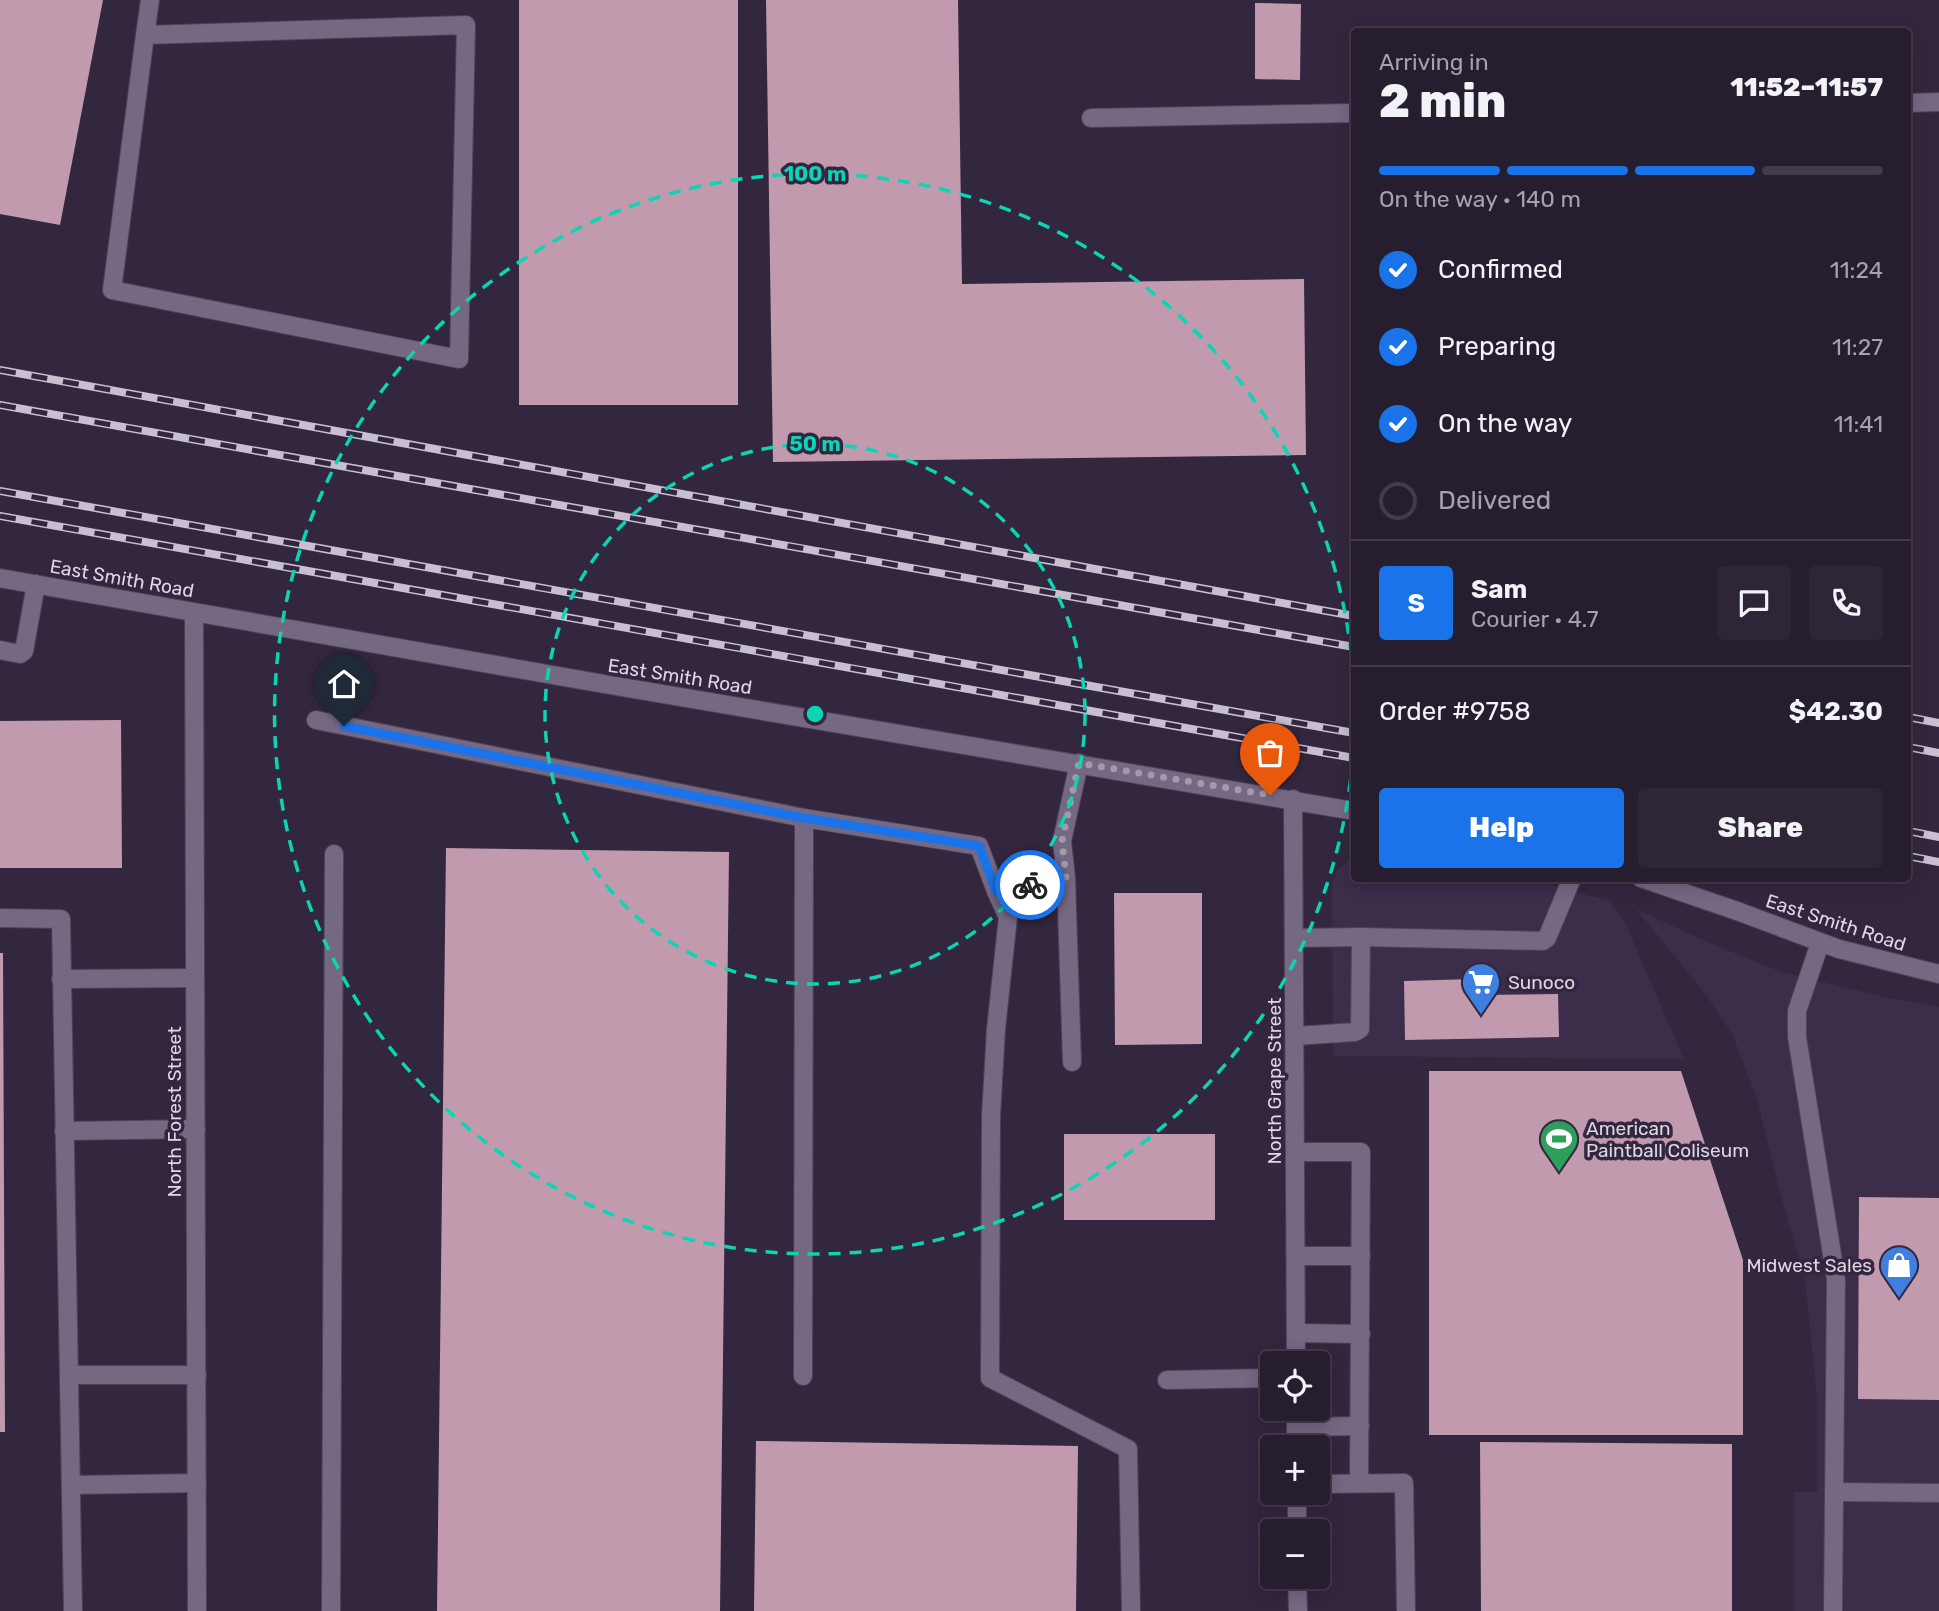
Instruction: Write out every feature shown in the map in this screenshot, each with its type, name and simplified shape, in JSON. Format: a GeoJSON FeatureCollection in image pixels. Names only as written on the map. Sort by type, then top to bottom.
{"type":"FeatureCollection","features":[{"type":"Feature","properties":{"kind":"street"},"geometry":{"type":"LineString","coordinates":[[145,35],[466,25],[459,359],[112,290],[145,35],[150,0]]}},
{"type":"Feature","properties":{"kind":"street"},"geometry":{"type":"LineString","coordinates":[[1911,103],[1939,102]]}},
{"type":"Feature","properties":{"kind":"street"},"geometry":{"type":"LineString","coordinates":[[1091,118],[1351,113]]}},
{"type":"Feature","properties":{"kind":"street","name":"East Smith Road"},"geometry":{"type":"LineString","coordinates":[[0,578],[1351,810]]}},
{"type":"Feature","properties":{"kind":"street"},"geometry":{"type":"LineString","coordinates":[[0,650],[20,654],[24,651],[36,584]]}},
{"type":"Feature","properties":{"kind":"street","name":"North Forest Street"},"geometry":{"type":"LineString","coordinates":[[194,613],[197,1611]]}},
{"type":"Feature","properties":{"kind":"street"},"geometry":{"type":"LineString","coordinates":[[316,720],[804,818],[979,846],[1008,917],[996,1030],[991,1116],[989,1378],[1128,1449],[1131,1611]]}},
{"type":"Feature","properties":{"kind":"street"},"geometry":{"type":"LineString","coordinates":[[1072,1062],[1066,878],[1062,841],[1079,763]]}},
{"type":"Feature","properties":{"kind":"street","name":"North Grape Street"},"geometry":{"type":"LineString","coordinates":[[1293,799],[1296,1351]]}},
{"type":"Feature","properties":{"kind":"street"},"geometry":{"type":"LineString","coordinates":[[803,1376],[804,818]]}},
{"type":"Feature","properties":{"kind":"street"},"geometry":{"type":"LineString","coordinates":[[331,1611],[334,854]]}},
{"type":"Feature","properties":{"kind":"street"},"geometry":{"type":"LineString","coordinates":[[996,891],[1066,878]]}},
{"type":"Feature","properties":{"kind":"street"},"geometry":{"type":"LineString","coordinates":[[1294,938],[1543,941],[1548,938],[1570,882]]}},
{"type":"Feature","properties":{"kind":"street","name":"East Smith Road"},"geometry":{"type":"LineString","coordinates":[[1653,882],[1820,943],[1869,958],[1939,974]]}},
{"type":"Feature","properties":{"kind":"street"},"geometry":{"type":"LineString","coordinates":[[0,918],[61,919],[73,1611]]}},
{"type":"Feature","properties":{"kind":"street"},"geometry":{"type":"LineString","coordinates":[[1295,1036],[1354,1032],[1360,1029],[1361,937]]}},
{"type":"Feature","properties":{"kind":"street"},"geometry":{"type":"LineString","coordinates":[[1820,943],[1797,1012],[1797,1037],[1836,1279],[1833,1611]]}},
{"type":"Feature","properties":{"kind":"street"},"geometry":{"type":"LineString","coordinates":[[61,979],[195,978]]}},
{"type":"Feature","properties":{"kind":"street"},"geometry":{"type":"LineString","coordinates":[[64,1131],[196,1129]]}},
{"type":"Feature","properties":{"kind":"street"},"geometry":{"type":"LineString","coordinates":[[1295,1152],[1361,1152],[1359,1483]]}},
{"type":"Feature","properties":{"kind":"street"},"geometry":{"type":"LineString","coordinates":[[1296,1256],[1361,1255]]}},
{"type":"Feature","properties":{"kind":"street"},"geometry":{"type":"LineString","coordinates":[[1296,1334],[1361,1334]]}},
{"type":"Feature","properties":{"kind":"street"},"geometry":{"type":"LineString","coordinates":[[69,1376],[197,1375]]}},
{"type":"Feature","properties":{"kind":"street"},"geometry":{"type":"LineString","coordinates":[[1167,1380],[1260,1378]]}},
{"type":"Feature","properties":{"kind":"street"},"geometry":{"type":"LineString","coordinates":[[1320,1421],[1360,1426]]}},
{"type":"Feature","properties":{"kind":"street"},"geometry":{"type":"LineString","coordinates":[[71,1485],[197,1483]]}},
{"type":"Feature","properties":{"kind":"street"},"geometry":{"type":"LineString","coordinates":[[1330,1484],[1405,1483],[1406,1611]]}},
{"type":"Feature","properties":{"kind":"street"},"geometry":{"type":"LineString","coordinates":[[1834,1492],[1939,1493]]}},
{"type":"Feature","properties":{"kind":"street"},"geometry":{"type":"LineString","coordinates":[[1297,1589],[1298,1611]]}},
{"type":"Feature","properties":{"kind":"shaded area"},"geometry":{"type":"Polygon","coordinates":[[[1351,857],[1351,882],[1538,882],[1608,900],[1625,923],[1684,1059],[1333,1056],[1332,887],[1337,871],[1351,857]]]}},
{"type":"Feature","properties":{"kind":"shaded area"},"geometry":{"type":"Polygon","coordinates":[[[1636,909],[1779,971],[1888,998],[1939,1007],[1939,1611],[1794,1611],[1794,1492],[1817,1492],[1817,1396],[1805,1280],[1757,1098],[1732,1034],[1704,992],[1636,909]]]}},
{"type":"Feature","properties":{"kind":"building"},"geometry":{"type":"Polygon","coordinates":[[[0,0],[103,0],[60,225],[0,214],[0,0]]]}},
{"type":"Feature","properties":{"kind":"building"},"geometry":{"type":"Polygon","coordinates":[[[519,0],[738,0],[738,405],[519,405],[519,0]]]}},
{"type":"Feature","properties":{"kind":"building"},"geometry":{"type":"Polygon","coordinates":[[[766,0],[958,0],[962,284],[1304,279],[1306,455],[773,462],[766,0]]]}},
{"type":"Feature","properties":{"kind":"building"},"geometry":{"type":"Polygon","coordinates":[[[1255,3],[1301,4],[1300,80],[1255,79],[1255,3]]]}},
{"type":"Feature","properties":{"kind":"building"},"geometry":{"type":"Polygon","coordinates":[[[121,720],[122,868],[0,868],[0,721],[121,720]]]}},
{"type":"Feature","properties":{"kind":"building"},"geometry":{"type":"Polygon","coordinates":[[[446,848],[729,852],[720,1611],[437,1611],[446,848]]]}},
{"type":"Feature","properties":{"kind":"building"},"geometry":{"type":"Polygon","coordinates":[[[1114,893],[1202,893],[1202,1044],[1115,1045],[1114,893]]]}},
{"type":"Feature","properties":{"kind":"building"},"geometry":{"type":"Polygon","coordinates":[[[0,953],[3,953],[5,1432],[0,1432],[0,953]]]}},
{"type":"Feature","properties":{"kind":"building","name":"Sunoco"},"geometry":{"type":"Polygon","coordinates":[[[1473,979],[1474,995],[1558,994],[1559,1037],[1405,1040],[1404,981],[1473,979]]]}},
{"type":"Feature","properties":{"kind":"building"},"geometry":{"type":"Polygon","coordinates":[[[1429,1071],[1681,1071],[1743,1260],[1743,1435],[1429,1435],[1429,1071]]]}},
{"type":"Feature","properties":{"kind":"building"},"geometry":{"type":"Polygon","coordinates":[[[1064,1134],[1215,1134],[1215,1220],[1064,1220],[1064,1134]]]}},
{"type":"Feature","properties":{"kind":"building","name":"Midwest Sales"},"geometry":{"type":"Polygon","coordinates":[[[1859,1197],[1939,1198],[1939,1400],[1858,1399],[1859,1197]]]}},
{"type":"Feature","properties":{"kind":"building"},"geometry":{"type":"Polygon","coordinates":[[[756,1441],[1078,1446],[1076,1611],[754,1611],[756,1441]]]}},
{"type":"Feature","properties":{"kind":"building"},"geometry":{"type":"Polygon","coordinates":[[[1480,1442],[1732,1444],[1732,1611],[1481,1611],[1480,1442]]]}},
{"type":"Feature","properties":{"kind":"railway"},"geometry":{"type":"LineString","coordinates":[[0,370],[1351,615]]}},
{"type":"Feature","properties":{"kind":"railway"},"geometry":{"type":"LineString","coordinates":[[0,405],[1351,646]]}},
{"type":"Feature","properties":{"kind":"railway"},"geometry":{"type":"LineString","coordinates":[[0,491],[1351,732]]}},
{"type":"Feature","properties":{"kind":"railway"},"geometry":{"type":"LineString","coordinates":[[0,516],[1351,757]]}},
{"type":"Feature","properties":{"kind":"railway"},"geometry":{"type":"LineString","coordinates":[[1911,718],[1939,723]]}},
{"type":"Feature","properties":{"kind":"railway"},"geometry":{"type":"LineString","coordinates":[[1911,748],[1939,753]]}},
{"type":"Feature","properties":{"kind":"railway"},"geometry":{"type":"LineString","coordinates":[[1911,832],[1939,837]]}},
{"type":"Feature","properties":{"kind":"railway"},"geometry":{"type":"LineString","coordinates":[[1911,857],[1939,862]]}},
{"type":"Feature","properties":{"kind":"way so far"},"geometry":{"type":"LineString","coordinates":[[1030,885],[1066,878],[1062,841],[1079,763],[1270,795]]}},
{"type":"Feature","properties":{"kind":"place","name":"Sunoco"},"geometry":{"type":"Point","coordinates":[1481,1016]}},
{"type":"Feature","properties":{"kind":"place","name":"American Paintball Coliseum"},"geometry":{"type":"Point","coordinates":[1559,1173]}},
{"type":"Feature","properties":{"kind":"place","name":"Midwest Sales"},"geometry":{"type":"Point","coordinates":[1899,1299]}},
{"type":"Feature","properties":{"kind":"route"},"geometry":{"type":"LineString","coordinates":[[344,726],[804,818],[979,846],[996,891],[1030,885]]}}]}
